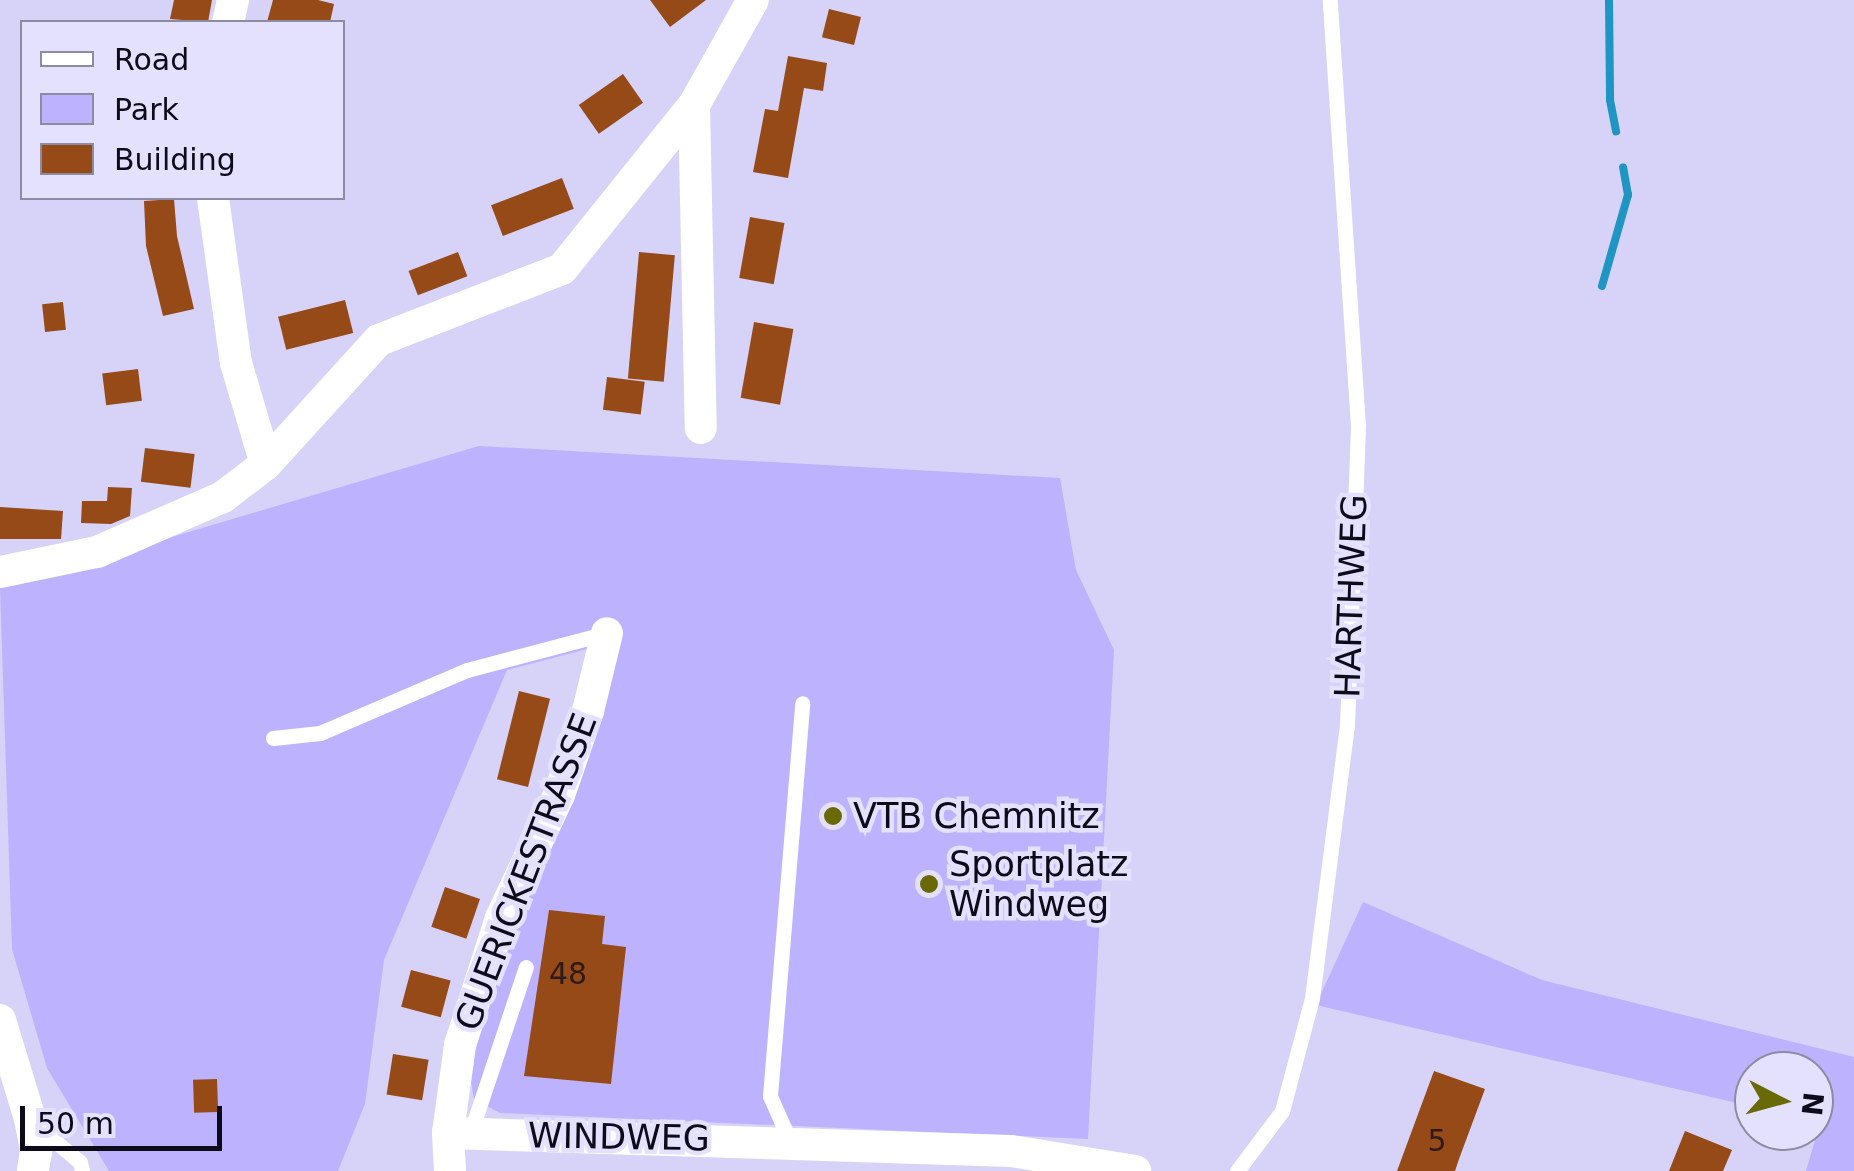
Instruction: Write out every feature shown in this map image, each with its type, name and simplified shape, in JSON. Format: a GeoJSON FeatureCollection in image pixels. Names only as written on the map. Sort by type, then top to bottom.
{"type":"FeatureCollection","features":[{"type":"Feature","properties":{"kind":"street"},"geometry":{"type":"LineString","coordinates":[[0,572],[97,552],[223,498],[266,464],[379,340],[562,269],[694,104],[753,0]]}},
{"type":"Feature","properties":{"kind":"street"},"geometry":{"type":"LineString","coordinates":[[694,104],[700,428]]}},
{"type":"Feature","properties":{"kind":"street"},"geometry":{"type":"LineString","coordinates":[[213,200],[236,363],[266,464]]}},
{"type":"Feature","properties":{"kind":"street","name":"GUERICKESTRASSE"},"geometry":{"type":"LineString","coordinates":[[450,1171],[459,1133],[460,1044],[501,918],[558,795],[588,711],[607,633]]}},
{"type":"Feature","properties":{"kind":"street"},"geometry":{"type":"LineString","coordinates":[[0,1020],[30,1119],[36,1151],[33,1171]]}},
{"type":"Feature","properties":{"kind":"street","name":"WINDWEG"},"geometry":{"type":"LineString","coordinates":[[459,1133],[790,1156],[1011,1151],[1134,1171]]}},
{"type":"Feature","properties":{"kind":"lane","name":"HARTHWEG"},"geometry":{"type":"LineString","coordinates":[[1237,1171],[1282,1111],[1312,998],[1347,726],[1358,426],[1330,0]]}},
{"type":"Feature","properties":{"kind":"lane"},"geometry":{"type":"LineString","coordinates":[[273,738],[320,733],[467,670],[607,633]]}},
{"type":"Feature","properties":{"kind":"lane"},"geometry":{"type":"LineString","coordinates":[[790,1156],[770,1096],[802,703]]}},
{"type":"Feature","properties":{"kind":"lane"},"geometry":{"type":"LineString","coordinates":[[459,1133],[526,967]]}},
{"type":"Feature","properties":{"kind":"lane"},"geometry":{"type":"LineString","coordinates":[[30,1119],[81,1166]]}},
{"type":"Feature","properties":{"kind":"green space"},"geometry":{"type":"Polygon","coordinates":[[[479,446],[1060,478],[1076,570],[1114,650],[1088,1139],[500,1113],[474,1099],[467,1060],[534,881],[591,648],[507,670],[384,960],[365,1104],[338,1171],[109,1171],[47,1068],[12,949],[0,588],[479,446]]]}},
{"type":"Feature","properties":{"kind":"green space"},"geometry":{"type":"Polygon","coordinates":[[[1363,902],[1542,980],[1830,1051],[1734,1051],[1734,1102],[1316,1005],[1363,902]]]}},
{"type":"Feature","properties":{"kind":"green space"},"geometry":{"type":"Polygon","coordinates":[[[1834,1052],[1854,1057],[1854,1171],[1806,1171],[1812,1151],[1834,1151],[1834,1052]]]}},
{"type":"Feature","properties":{"kind":"building"},"geometry":{"type":"Polygon","coordinates":[[[174,0],[212,0],[208,20],[170,19],[174,0]]]}},
{"type":"Feature","properties":{"kind":"building"},"geometry":{"type":"Polygon","coordinates":[[[273,0],[334,4],[330,20],[268,20],[273,0]]]}},
{"type":"Feature","properties":{"kind":"building"},"geometry":{"type":"Polygon","coordinates":[[[650,0],[706,0],[670,27],[650,0]]]}},
{"type":"Feature","properties":{"kind":"building"},"geometry":{"type":"Polygon","coordinates":[[[829,9],[861,17],[854,45],[822,37],[829,9]]]}},
{"type":"Feature","properties":{"kind":"building"},"geometry":{"type":"Polygon","coordinates":[[[788,56],[827,63],[823,91],[804,88],[788,178],[753,172],[765,109],[778,111],[788,56]]]}},
{"type":"Feature","properties":{"kind":"building"},"geometry":{"type":"Polygon","coordinates":[[[623,74],[643,103],[599,134],[579,105],[623,74]]]}},
{"type":"Feature","properties":{"kind":"building"},"geometry":{"type":"Polygon","coordinates":[[[562,178],[574,209],[503,236],[491,205],[562,178]]]}},
{"type":"Feature","properties":{"kind":"building"},"geometry":{"type":"Polygon","coordinates":[[[174,200],[177,236],[194,309],[163,316],[146,246],[144,201],[174,200]]]}},
{"type":"Feature","properties":{"kind":"building"},"geometry":{"type":"Polygon","coordinates":[[[750,217],[784,223],[774,284],[739,278],[750,217]]]}},
{"type":"Feature","properties":{"kind":"building"},"geometry":{"type":"Polygon","coordinates":[[[458,252],[467,276],[418,295],[409,271],[458,252]]]}},
{"type":"Feature","properties":{"kind":"building"},"geometry":{"type":"Polygon","coordinates":[[[639,252],[675,255],[664,382],[628,379],[639,252]]]}},
{"type":"Feature","properties":{"kind":"building"},"geometry":{"type":"Polygon","coordinates":[[[345,300],[353,333],[286,350],[278,317],[345,300]]]}},
{"type":"Feature","properties":{"kind":"building"},"geometry":{"type":"Polygon","coordinates":[[[63,302],[66,330],[45,332],[42,304],[63,302]]]}},
{"type":"Feature","properties":{"kind":"building"},"geometry":{"type":"Polygon","coordinates":[[[754,322],[793,329],[780,405],[741,398],[754,322]]]}},
{"type":"Feature","properties":{"kind":"building"},"geometry":{"type":"Polygon","coordinates":[[[138,369],[142,401],[106,405],[102,373],[138,369]]]}},
{"type":"Feature","properties":{"kind":"building"},"geometry":{"type":"Polygon","coordinates":[[[607,377],[645,382],[641,414],[603,410],[607,377]]]}},
{"type":"Feature","properties":{"kind":"building"},"geometry":{"type":"Polygon","coordinates":[[[145,448],[195,454],[190,488],[141,482],[145,448]]]}},
{"type":"Feature","properties":{"kind":"building"},"geometry":{"type":"Polygon","coordinates":[[[108,487],[132,488],[130,516],[111,524],[81,523],[82,501],[107,501],[108,487]]]}},
{"type":"Feature","properties":{"kind":"building"},"geometry":{"type":"Polygon","coordinates":[[[0,507],[63,511],[61,539],[0,539],[0,507]]]}},
{"type":"Feature","properties":{"kind":"building"},"geometry":{"type":"Polygon","coordinates":[[[519,691],[550,699],[528,787],[497,779],[519,691]]]}},
{"type":"Feature","properties":{"kind":"building"},"geometry":{"type":"Polygon","coordinates":[[[445,887],[480,899],[466,939],[431,927],[445,887]]]}},
{"type":"Feature","properties":{"kind":"building"},"geometry":{"type":"Polygon","coordinates":[[[549,910],[605,916],[602,944],[626,947],[611,1084],[524,1076],[549,910]]]}},
{"type":"Feature","properties":{"kind":"building"},"geometry":{"type":"Polygon","coordinates":[[[411,970],[451,981],[441,1017],[401,1007],[411,970]]]}},
{"type":"Feature","properties":{"kind":"building"},"geometry":{"type":"Polygon","coordinates":[[[393,1054],[429,1060],[422,1100],[387,1094],[393,1054]]]}},
{"type":"Feature","properties":{"kind":"building"},"geometry":{"type":"Polygon","coordinates":[[[1434,1071],[1485,1089],[1455,1171],[1397,1171],[1434,1071]]]}},
{"type":"Feature","properties":{"kind":"building"},"geometry":{"type":"Polygon","coordinates":[[[217,1079],[218,1112],[194,1113],[193,1080],[217,1079]]]}},
{"type":"Feature","properties":{"kind":"building"},"geometry":{"type":"Polygon","coordinates":[[[1685,1131],[1732,1150],[1723,1171],[1669,1171],[1685,1131]]]}},
{"type":"Feature","properties":{"kind":"waterway"},"geometry":{"type":"LineString","coordinates":[[1609,0],[1610,100],[1616,131]]}},
{"type":"Feature","properties":{"kind":"waterway"},"geometry":{"type":"LineString","coordinates":[[1602,286],[1628,195],[1623,167]]}},
{"type":"Feature","properties":{"kind":"place","name":"VTB Chemnitz"},"geometry":{"type":"Point","coordinates":[833,816]}},
{"type":"Feature","properties":{"kind":"place","name":"Sportplatz Windweg"},"geometry":{"type":"Point","coordinates":[929,884]}}]}
